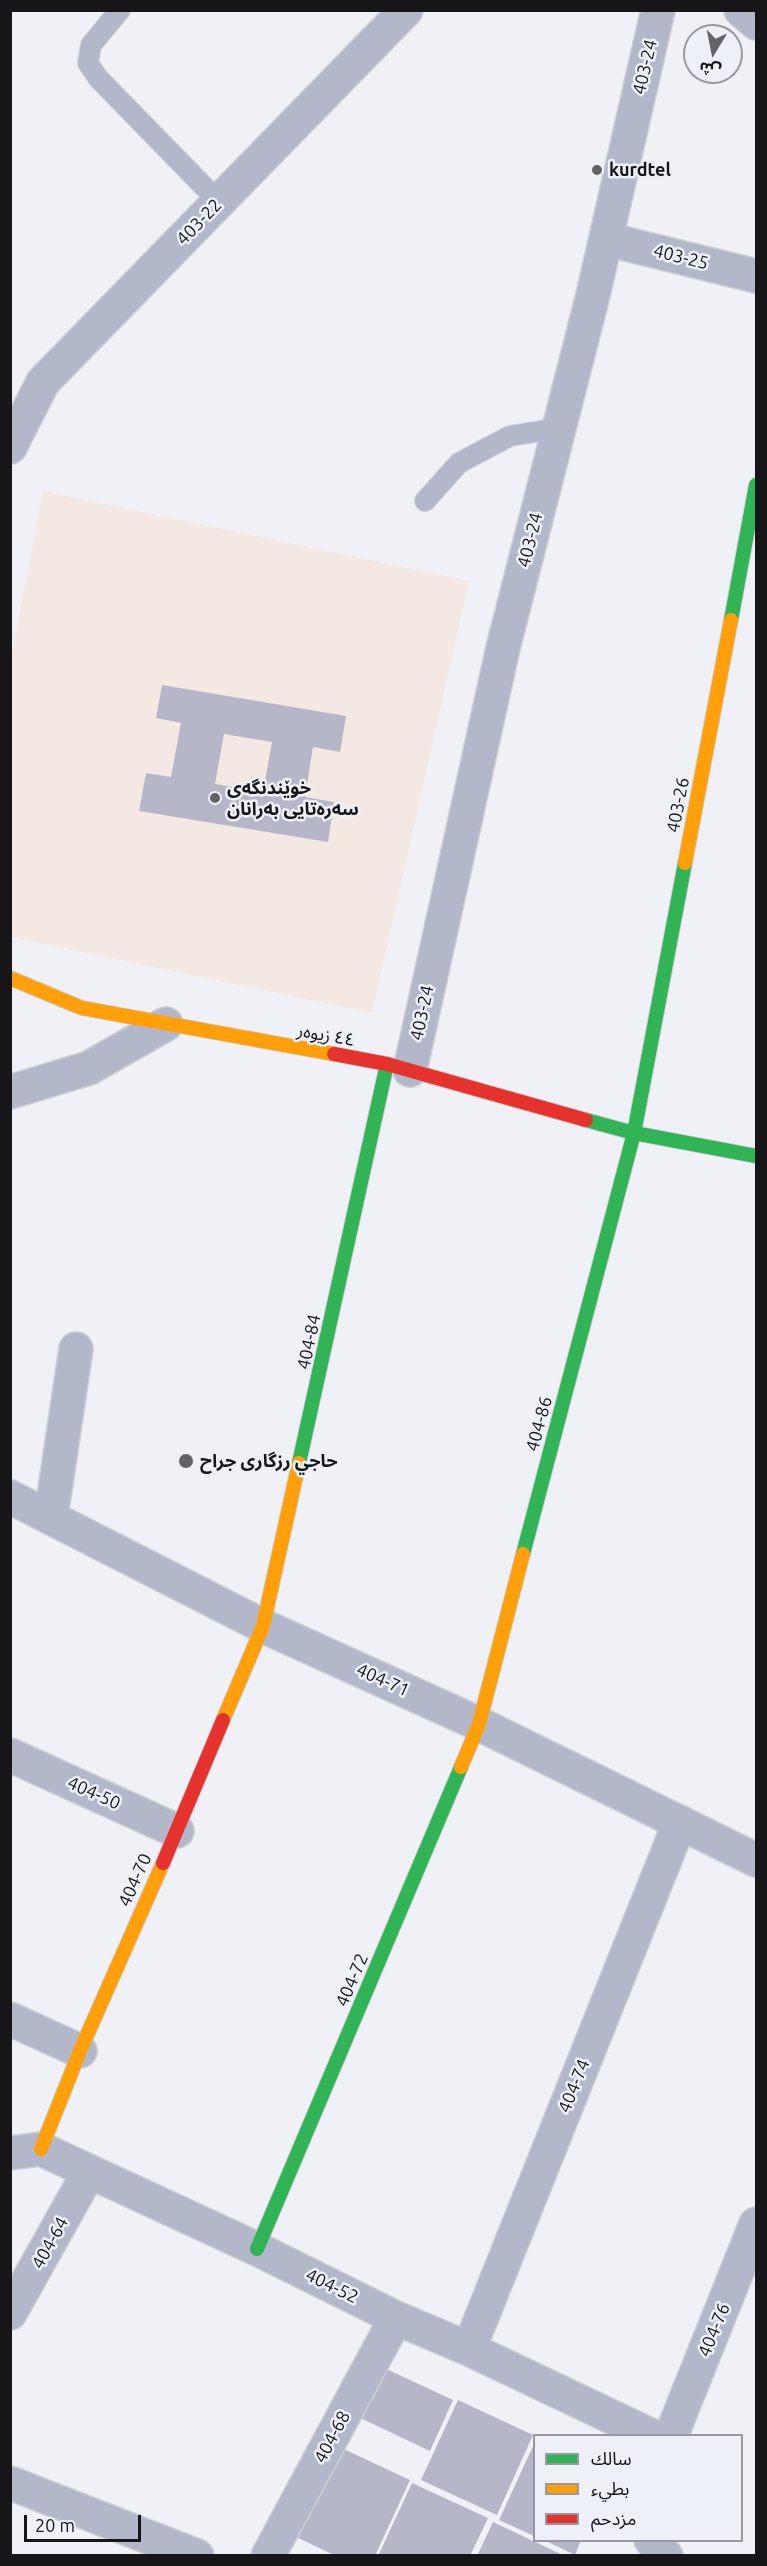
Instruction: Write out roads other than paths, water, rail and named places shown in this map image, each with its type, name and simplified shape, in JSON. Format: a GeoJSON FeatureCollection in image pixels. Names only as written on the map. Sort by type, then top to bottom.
{"type":"FeatureCollection","features":[{"type":"Feature","properties":{"kind":"street","name":"403-22"},"geometry":{"type":"LineString","coordinates":[[10,447],[42,382],[406,10]]}},
{"type":"Feature","properties":{"kind":"street","name":"403-24"},"geometry":{"type":"LineString","coordinates":[[398,1067],[606,239],[658,10]]}},
{"type":"Feature","properties":{"kind":"street"},"geometry":{"type":"LineString","coordinates":[[741,10],[756,23]]}},
{"type":"Feature","properties":{"kind":"street","name":"403-25"},"geometry":{"type":"LineString","coordinates":[[606,239],[756,276]]}},
{"type":"Feature","properties":{"kind":"street"},"geometry":{"type":"LineString","coordinates":[[10,394],[42,382]]}},
{"type":"Feature","properties":{"kind":"street","name":"403-26"},"geometry":{"type":"LineString","coordinates":[[634,1133],[756,485]]}},
{"type":"Feature","properties":{"kind":"street","name":"٤٤ زیوەر"},"geometry":{"type":"LineString","coordinates":[[10,978],[82,1008],[398,1067],[634,1133],[756,1156]]}},
{"type":"Feature","properties":{"kind":"street"},"geometry":{"type":"LineString","coordinates":[[10,1092],[89,1068],[166,1024]]}},
{"type":"Feature","properties":{"kind":"street","name":"404-84"},"geometry":{"type":"LineString","coordinates":[[263,1626],[398,1067]]}},
{"type":"Feature","properties":{"kind":"street","name":"404-86"},"geometry":{"type":"LineString","coordinates":[[479,1724],[634,1133]]}},
{"type":"Feature","properties":{"kind":"street"},"geometry":{"type":"LineString","coordinates":[[51,1516],[76,1349]]}},
{"type":"Feature","properties":{"kind":"street","name":"404-71"},"geometry":{"type":"LineString","coordinates":[[10,1497],[263,1626],[479,1724],[680,1822],[755,1855]]}},
{"type":"Feature","properties":{"kind":"street","name":"404-70"},"geometry":{"type":"LineString","coordinates":[[26,2151],[80,2051],[177,1831],[263,1626]]}},
{"type":"Feature","properties":{"kind":"street","name":"404-72"},"geometry":{"type":"LineString","coordinates":[[257,2249],[479,1724]]}},
{"type":"Feature","properties":{"kind":"street","name":"404-50"},"geometry":{"type":"LineString","coordinates":[[10,1755],[177,1831]]}},
{"type":"Feature","properties":{"kind":"street","name":"404-74"},"geometry":{"type":"LineString","coordinates":[[469,2349],[680,1822]]}},
{"type":"Feature","properties":{"kind":"street"},"geometry":{"type":"LineString","coordinates":[[10,2019],[80,2051]]}},
{"type":"Feature","properties":{"kind":"street","name":"404-52"},"geometry":{"type":"LineString","coordinates":[[26,2151],[89,2172],[257,2249],[396,2318],[469,2349],[648,2434]]}},
{"type":"Feature","properties":{"kind":"street","name":"404-64"},"geometry":{"type":"LineString","coordinates":[[10,2313],[89,2172]]}},
{"type":"Feature","properties":{"kind":"street","name":"404-76"},"geometry":{"type":"LineString","coordinates":[[673,2434],[756,2224]]}},
{"type":"Feature","properties":{"kind":"street","name":"404-68"},"geometry":{"type":"LineString","coordinates":[[268,2556],[396,2318]]}},
{"type":"Feature","properties":{"kind":"street"},"geometry":{"type":"LineString","coordinates":[[10,2483],[197,2556]]}},
{"type":"Feature","properties":{"kind":"street"},"geometry":{"type":"LineString","coordinates":[[635,2556],[647,2542]]}},
{"type":"Feature","properties":{"kind":"street"},"geometry":{"type":"LineString","coordinates":[[649,2542],[666,2556]]}},
{"type":"Feature","properties":{"kind":"lane"},"geometry":{"type":"LineString","coordinates":[[120,10],[91,45],[88,63],[98,78],[219,202]]}},
{"type":"Feature","properties":{"kind":"lane"},"geometry":{"type":"LineString","coordinates":[[425,501],[459,464],[510,436],[559,428]]}},
{"type":"Feature","properties":{"kind":"place","name":"kurdtel"},"geometry":{"type":"Point","coordinates":[597,170]}},
{"type":"Feature","properties":{"kind":"place","name":"خوێندنگەی سەرەتایی بەرانان"},"geometry":{"type":"Point","coordinates":[215,798]}},
{"type":"Feature","properties":{"kind":"place","name":"حاجي رزگارى جراح"},"geometry":{"type":"Point","coordinates":[186,1461]}}]}
